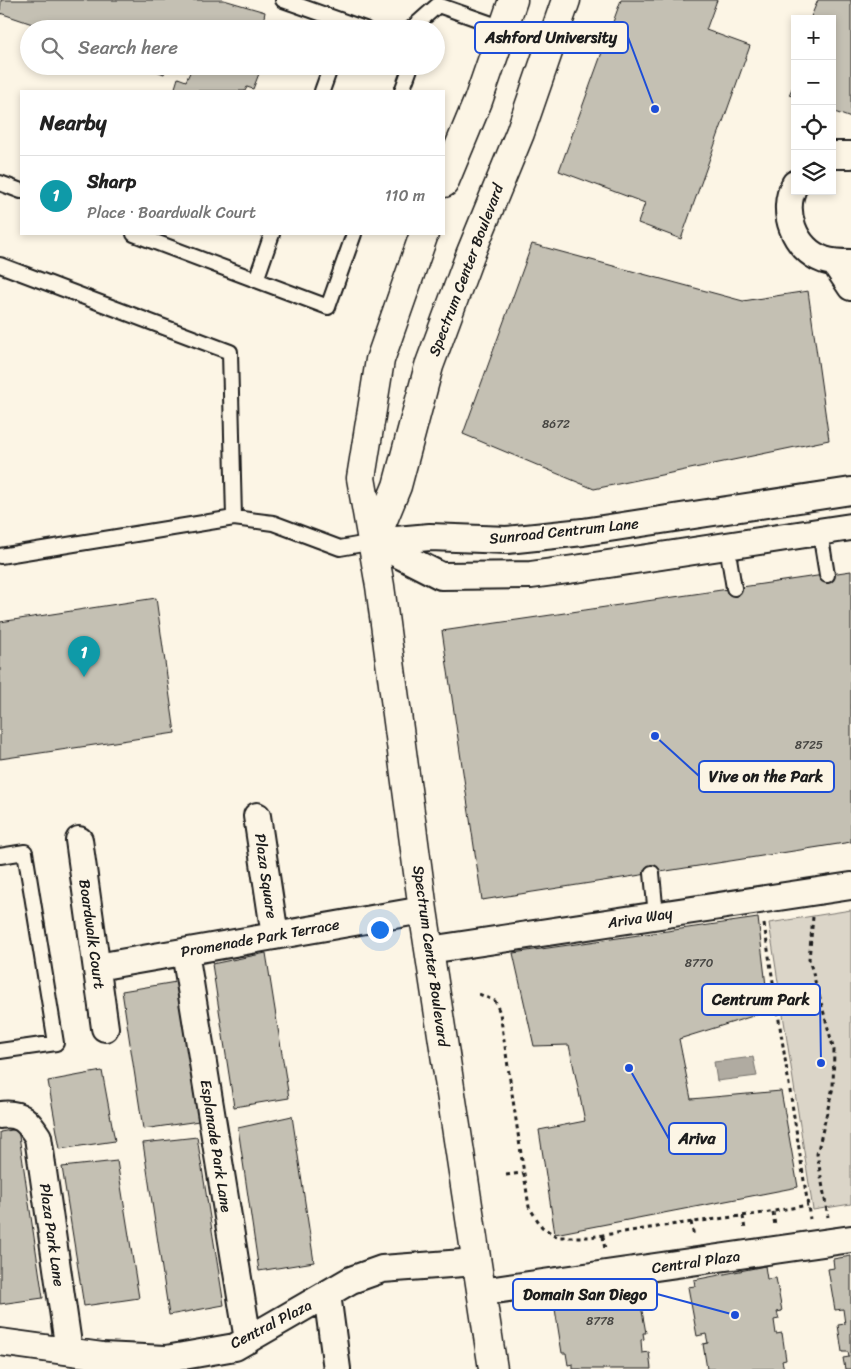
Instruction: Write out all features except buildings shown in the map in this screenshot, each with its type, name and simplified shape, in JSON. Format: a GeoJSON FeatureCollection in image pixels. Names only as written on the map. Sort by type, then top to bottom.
{"type":"FeatureCollection","features":[{"type":"Feature","properties":{"kind":"street"},"geometry":{"type":"LineString","coordinates":[[445,181],[478,101],[513,0]]}},
{"type":"Feature","properties":{"kind":"street","name":"Spectrum Center Boulevard"},"geometry":{"type":"LineString","coordinates":[[374,542],[397,486],[429,366],[470,254],[520,133],[566,0]]}},
{"type":"Feature","properties":{"kind":"street"},"geometry":{"type":"LineString","coordinates":[[836,155],[851,155]]}},
{"type":"Feature","properties":{"kind":"street"},"geometry":{"type":"LineString","coordinates":[[791,195],[788,205],[790,223],[798,240],[811,253],[823,260],[843,263],[851,287]]}},
{"type":"Feature","properties":{"kind":"street","name":"Spectrum Center Boulevard"},"geometry":{"type":"LineString","coordinates":[[424,235],[380,360],[361,478],[374,542],[423,910],[493,1369]]}},
{"type":"Feature","properties":{"kind":"street","name":"Sunroad Centrum Lane"},"geometry":{"type":"LineString","coordinates":[[374,542],[430,537],[507,540],[582,532],[851,491]]}},
{"type":"Feature","properties":{"kind":"street"},"geometry":{"type":"LineString","coordinates":[[374,542],[441,576],[531,575],[851,528]]}},
{"type":"Feature","properties":{"kind":"street","name":"Plaza Square"},"geometry":{"type":"LineString","coordinates":[[257,816],[275,936]]}},
{"type":"Feature","properties":{"kind":"street","name":"Boardwalk Court"},"geometry":{"type":"LineString","coordinates":[[79,840],[105,1028]]}},
{"type":"Feature","properties":{"kind":"street","name":"Ariva Way"},"geometry":{"type":"LineString","coordinates":[[429,950],[851,886]]}},
{"type":"Feature","properties":{"kind":"street","name":"Promenade Park Terrace"},"geometry":{"type":"LineString","coordinates":[[97,967],[423,910]]}},
{"type":"Feature","properties":{"kind":"street","name":"Esplanade Park Lane"},"geometry":{"type":"LineString","coordinates":[[184,952],[248,1340]]}},
{"type":"Feature","properties":{"kind":"street","name":"Plaza Park Lane"},"geometry":{"type":"LineString","coordinates":[[0,1115],[12,1113],[28,1121],[38,1138],[69,1351]]}},
{"type":"Feature","properties":{"kind":"street","name":"Central Plaza"},"geometry":{"type":"LineString","coordinates":[[481,1292],[841,1241]]}},
{"type":"Feature","properties":{"kind":"street","name":"Central Plaza"},"geometry":{"type":"LineString","coordinates":[[0,1342],[102,1356],[166,1358],[235,1346],[351,1280],[382,1269],[476,1262]]}},
{"type":"Feature","properties":{"kind":"street"},"geometry":{"type":"LineString","coordinates":[[328,1294],[338,1369]]}},
{"type":"Feature","properties":{"kind":"lane"},"geometry":{"type":"LineString","coordinates":[[283,0],[331,20]]}},
{"type":"Feature","properties":{"kind":"lane"},"geometry":{"type":"LineString","coordinates":[[421,20],[439,3],[502,29],[550,45]]}},
{"type":"Feature","properties":{"kind":"lane"},"geometry":{"type":"LineString","coordinates":[[322,90],[328,75]]}},
{"type":"Feature","properties":{"kind":"lane"},"geometry":{"type":"LineString","coordinates":[[402,90],[408,75]]}},
{"type":"Feature","properties":{"kind":"lane"},"geometry":{"type":"LineString","coordinates":[[0,183],[20,191]]}},
{"type":"Feature","properties":{"kind":"lane"},"geometry":{"type":"LineString","coordinates":[[137,235],[328,307],[354,235]]}},
{"type":"Feature","properties":{"kind":"lane"},"geometry":{"type":"LineString","coordinates":[[256,280],[272,235]]}},
{"type":"Feature","properties":{"kind":"lane"},"geometry":{"type":"LineString","coordinates":[[0,264],[230,352],[234,518]]}},
{"type":"Feature","properties":{"kind":"lane"},"geometry":{"type":"LineString","coordinates":[[0,556],[234,518],[273,523],[340,548],[374,542]]}},
{"type":"Feature","properties":{"kind":"lane"},"geometry":{"type":"LineString","coordinates":[[820,532],[827,575]]}},
{"type":"Feature","properties":{"kind":"lane"},"geometry":{"type":"LineString","coordinates":[[727,546],[734,588]]}},
{"type":"Feature","properties":{"kind":"lane"},"geometry":{"type":"LineString","coordinates":[[0,856],[25,852],[56,1043],[0,1052]]}},
{"type":"Feature","properties":{"kind":"lane"},"geometry":{"type":"LineString","coordinates":[[652,873],[656,916]]}},
{"type":"Feature","properties":{"kind":"path"},"geometry":{"type":"LineString","coordinates":[[816,892],[809,959],[834,1050],[834,1087],[817,1154],[841,1241]]}},
{"type":"Feature","properties":{"kind":"path"},"geometry":{"type":"LineString","coordinates":[[764,919],[810,1219]]}},
{"type":"Feature","properties":{"kind":"path"},"geometry":{"type":"LineString","coordinates":[[479,994],[495,1001],[500,1013],[529,1207],[542,1228],[557,1236],[603,1236],[691,1222],[773,1212],[808,1205]]}},
{"type":"Feature","properties":{"kind":"path"},"geometry":{"type":"LineString","coordinates":[[506,1175],[524,1172]]}},
{"type":"Feature","properties":{"kind":"path"},"geometry":{"type":"LineString","coordinates":[[773,1212],[776,1228]]}},
{"type":"Feature","properties":{"kind":"path"},"geometry":{"type":"LineString","coordinates":[[743,1216],[745,1232]]}},
{"type":"Feature","properties":{"kind":"path"},"geometry":{"type":"LineString","coordinates":[[691,1222],[695,1240]]}},
{"type":"Feature","properties":{"kind":"path"},"geometry":{"type":"LineString","coordinates":[[603,1236],[606,1254]]}},
{"type":"Feature","properties":{"kind":"shaded area"},"geometry":{"type":"Polygon","coordinates":[[[851,910],[851,1204],[813,1210],[769,923],[851,910]]]}},
{"type":"Feature","properties":{"kind":"shaded area"},"geometry":{"type":"Polygon","coordinates":[[[753,1057],[757,1076],[717,1081],[714,1062],[753,1057]]]}},
{"type":"Feature","properties":{"kind":"place","name":"Ashford University"},"geometry":{"type":"Point","coordinates":[655,109]}},
{"type":"Feature","properties":{"kind":"place","name":"Sharp"},"geometry":{"type":"Point","coordinates":[84,677]}},
{"type":"Feature","properties":{"kind":"place","name":"Vive on the Park"},"geometry":{"type":"Point","coordinates":[655,736]}},
{"type":"Feature","properties":{"kind":"place","name":"Centrum Park"},"geometry":{"type":"Point","coordinates":[821,1063]}},
{"type":"Feature","properties":{"kind":"place","name":"Ariva"},"geometry":{"type":"Point","coordinates":[629,1068]}},
{"type":"Feature","properties":{"kind":"place","name":"Domain San Diego"},"geometry":{"type":"Point","coordinates":[735,1315]}}]}
